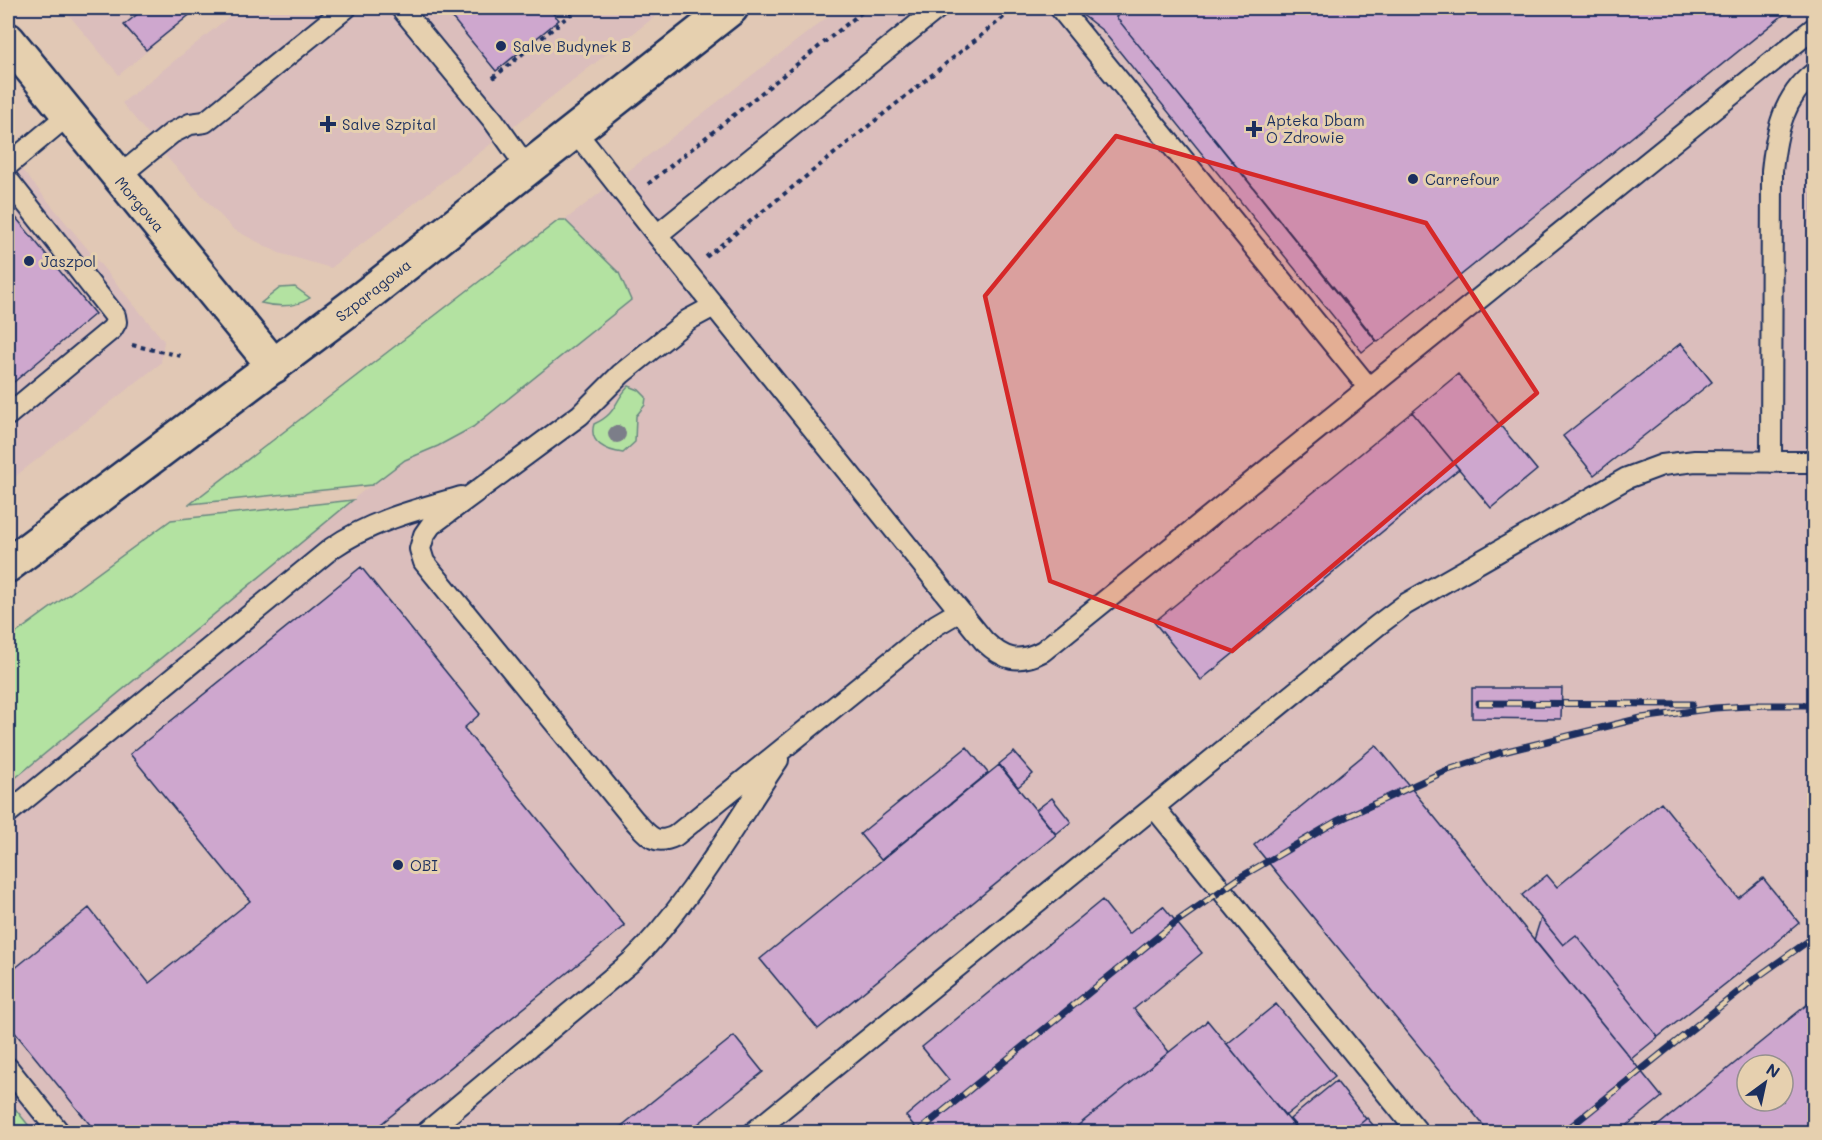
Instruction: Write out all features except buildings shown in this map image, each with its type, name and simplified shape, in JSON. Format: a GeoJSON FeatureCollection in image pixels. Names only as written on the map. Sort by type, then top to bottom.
{"type":"FeatureCollection","features":[{"type":"Feature","properties":{"kind":"street","name":"Szparagowa"},"geometry":{"type":"LineString","coordinates":[[8,564],[274,366],[528,169],[721,10]]}},
{"type":"Feature","properties":{"kind":"street","name":"Morgowa"},"geometry":{"type":"LineString","coordinates":[[8,40],[274,366]]}},
{"type":"Feature","properties":{"kind":"lane"},"geometry":{"type":"LineString","coordinates":[[118,177],[172,133],[190,124],[205,123],[346,8]]}},
{"type":"Feature","properties":{"kind":"lane"},"geometry":{"type":"LineString","coordinates":[[401,8],[493,120],[528,169]]}},
{"type":"Feature","properties":{"kind":"lane"},"geometry":{"type":"LineString","coordinates":[[657,235],[938,8]]}},
{"type":"Feature","properties":{"kind":"lane"},"geometry":{"type":"LineString","coordinates":[[1060,8],[1368,388]]}},
{"type":"Feature","properties":{"kind":"lane"},"geometry":{"type":"LineString","coordinates":[[575,131],[984,641],[996,651],[1008,657],[1020,659],[1032,657],[1043,651],[1815,28]]}},
{"type":"Feature","properties":{"kind":"lane"},"geometry":{"type":"LineString","coordinates":[[1771,462],[1772,171],[1775,141],[1782,117],[1794,94],[1806,79],[1815,73]]}},
{"type":"Feature","properties":{"kind":"lane"},"geometry":{"type":"LineString","coordinates":[[8,165],[68,115]]}},
{"type":"Feature","properties":{"kind":"lane"},"geometry":{"type":"LineString","coordinates":[[8,180],[115,316],[116,322],[112,329],[8,416]]}},
{"type":"Feature","properties":{"kind":"lane"},"geometry":{"type":"LineString","coordinates":[[714,306],[688,320],[621,374],[580,416],[431,525],[424,535],[420,549],[424,562],[648,835],[657,840],[666,840],[675,836],[936,625],[960,611]]}},
{"type":"Feature","properties":{"kind":"lane"},"geometry":{"type":"LineString","coordinates":[[754,1132],[1406,604],[1627,478],[1662,465],[1695,461],[1815,462]]}},
{"type":"Feature","properties":{"kind":"lane"},"geometry":{"type":"LineString","coordinates":[[8,813],[341,541],[375,524],[476,492]]}},
{"type":"Feature","properties":{"kind":"lane"},"geometry":{"type":"LineString","coordinates":[[427,1132],[631,962],[647,946],[702,874],[788,745]]}},
{"type":"Feature","properties":{"kind":"lane"},"geometry":{"type":"LineString","coordinates":[[1154,807],[1418,1132]]}},
{"type":"Feature","properties":{"kind":"lane"},"geometry":{"type":"LineString","coordinates":[[8,1068],[59,1132]]}},
{"type":"Feature","properties":{"kind":"path"},"geometry":{"type":"LineString","coordinates":[[490,80],[578,8]]}},
{"type":"Feature","properties":{"kind":"path"},"geometry":{"type":"LineString","coordinates":[[629,200],[867,8]]}},
{"type":"Feature","properties":{"kind":"path"},"geometry":{"type":"LineString","coordinates":[[687,272],[1015,8]]}},
{"type":"Feature","properties":{"kind":"path"},"geometry":{"type":"LineString","coordinates":[[142,349],[181,356]]}},
{"type":"Feature","properties":{"kind":"highlighted area"},"geometry":{"type":"Polygon","coordinates":[[[1116,136],[1426,223],[1537,393],[1232,651],[1050,581],[985,296],[1116,136]]]}},
{"type":"Feature","properties":{"kind":"shaded area"},"geometry":{"type":"Polygon","coordinates":[[[63,8],[198,8],[119,75],[63,8]]]}},
{"type":"Feature","properties":{"kind":"shaded area","name":"Salve Szpital"},"geometry":{"type":"Polygon","coordinates":[[[240,8],[666,8],[331,268],[279,253],[233,229],[170,161],[122,103],[240,8]]]}},
{"type":"Feature","properties":{"kind":"shaded area"},"geometry":{"type":"Polygon","coordinates":[[[839,8],[1814,8],[1814,1132],[34,1132],[8,1100],[8,784],[362,492],[405,460],[438,446],[619,273],[565,220],[839,8]]]}},
{"type":"Feature","properties":{"kind":"shaded area","name":"Jaszpol"},"geometry":{"type":"Polygon","coordinates":[[[8,153],[164,341],[161,363],[8,482],[8,153]]]}},
{"type":"Feature","properties":{"kind":"green space"},"geometry":{"type":"Polygon","coordinates":[[[559,220],[565,220],[619,273],[631,300],[473,427],[438,446],[405,460],[372,485],[190,504],[559,220]]]}},
{"type":"Feature","properties":{"kind":"green space"},"geometry":{"type":"Polygon","coordinates":[[[295,287],[310,298],[298,304],[286,306],[261,303],[280,288],[295,287]]]}},
{"type":"Feature","properties":{"kind":"green space"},"geometry":{"type":"Polygon","coordinates":[[[629,386],[639,390],[646,397],[645,405],[636,416],[635,442],[623,453],[600,445],[593,431],[594,424],[607,416],[629,386]]]}},
{"type":"Feature","properties":{"kind":"green space"},"geometry":{"type":"Polygon","coordinates":[[[353,500],[8,784],[8,639],[171,520],[353,500]]]}},
{"type":"Feature","properties":{"kind":"green space"},"geometry":{"type":"Polygon","coordinates":[[[8,1100],[34,1132],[8,1132],[8,1100]]]}},
{"type":"Feature","properties":{"kind":"railway"},"geometry":{"type":"LineString","coordinates":[[1479,703],[1692,704]]}},
{"type":"Feature","properties":{"kind":"railway"},"geometry":{"type":"LineString","coordinates":[[1758,705],[1814,705]]}},
{"type":"Feature","properties":{"kind":"railway"},"geometry":{"type":"LineString","coordinates":[[920,1130],[1176,922],[1244,875],[1337,821],[1445,771],[1499,753],[1641,718],[1715,708],[1765,705]]}},
{"type":"Feature","properties":{"kind":"railway"},"geometry":{"type":"LineString","coordinates":[[1564,1132],[1753,980],[1814,937]]}},
{"type":"Feature","properties":{"kind":"place","name":"Salve Budynek B"},"geometry":{"type":"Point","coordinates":[501,46]}},
{"type":"Feature","properties":{"kind":"place","name":"Salve Szpital"},"geometry":{"type":"Point","coordinates":[328,124]}},
{"type":"Feature","properties":{"kind":"place","name":"Apteka Dbam O Zdrowie"},"geometry":{"type":"Point","coordinates":[1254,129]}},
{"type":"Feature","properties":{"kind":"place","name":"Carrefour"},"geometry":{"type":"Point","coordinates":[1413,179]}},
{"type":"Feature","properties":{"kind":"place","name":"Jaszpol"},"geometry":{"type":"Point","coordinates":[29,261]}},
{"type":"Feature","properties":{"kind":"place","name":"OBI"},"geometry":{"type":"Point","coordinates":[398,865]}}]}
